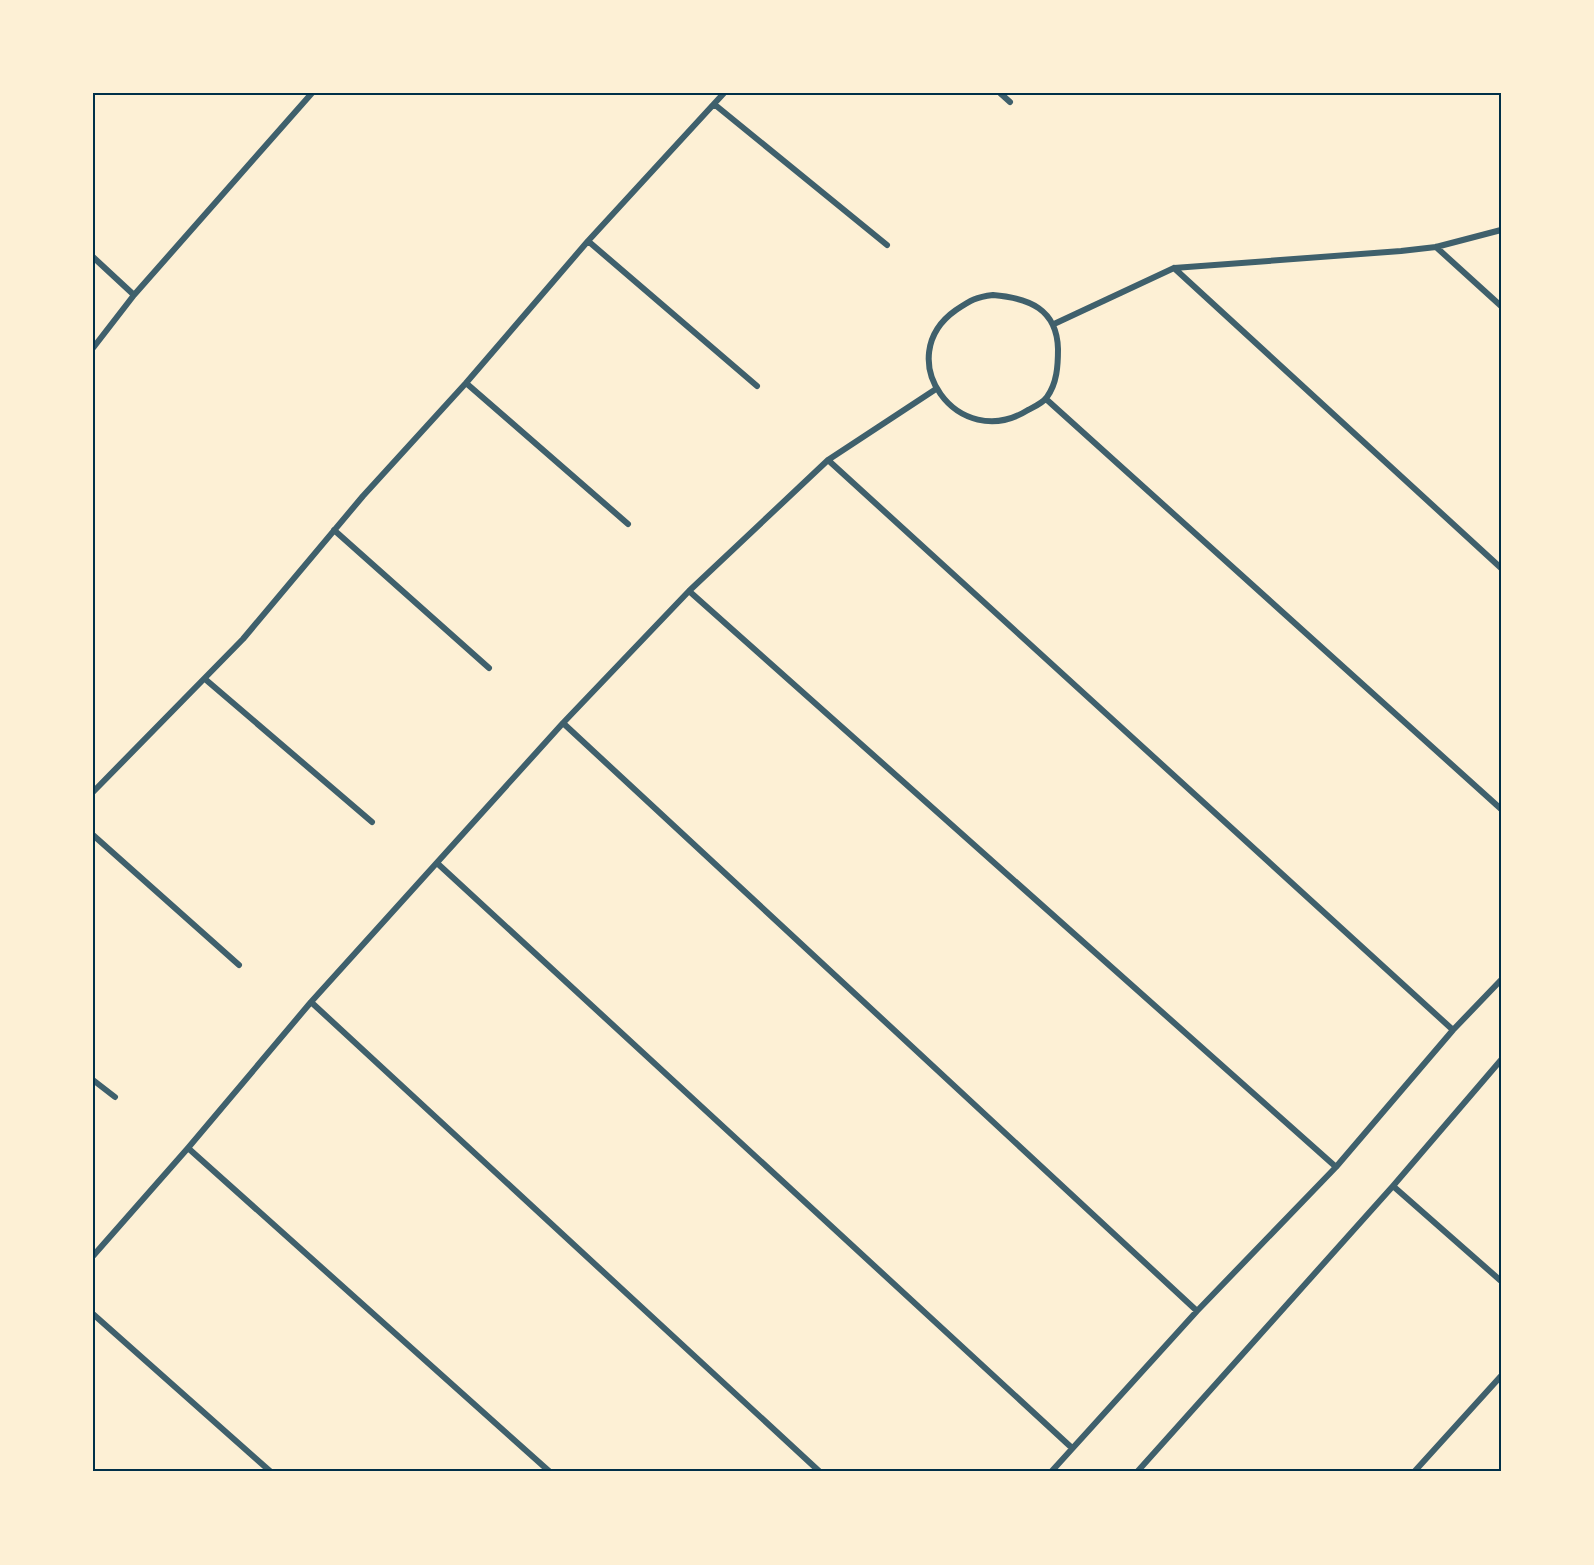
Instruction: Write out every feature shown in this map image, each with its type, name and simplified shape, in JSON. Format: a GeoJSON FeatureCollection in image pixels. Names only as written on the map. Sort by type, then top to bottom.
{"type":"FeatureCollection","features":[{"type":"Feature","properties":{"kind":"street"},"geometry":{"type":"LineString","coordinates":[[93,348],[135,295],[312,93]]}},
{"type":"Feature","properties":{"kind":"street"},"geometry":{"type":"LineString","coordinates":[[93,792],[243,639],[363,496],[466,383],[588,241],[724,93]]}},
{"type":"Feature","properties":{"kind":"street"},"geometry":{"type":"LineString","coordinates":[[1000,93],[1010,102]]}},
{"type":"Feature","properties":{"kind":"street"},"geometry":{"type":"LineString","coordinates":[[714,104],[886,245]]}},
{"type":"Feature","properties":{"kind":"street"},"geometry":{"type":"LineString","coordinates":[[1054,324],[1174,268],[1436,247],[1501,230]]}},
{"type":"Feature","properties":{"kind":"street"},"geometry":{"type":"LineString","coordinates":[[588,241],[757,386]]}},
{"type":"Feature","properties":{"kind":"street"},"geometry":{"type":"LineString","coordinates":[[1436,247],[1501,306]]}},
{"type":"Feature","properties":{"kind":"street"},"geometry":{"type":"LineString","coordinates":[[93,257],[135,295]]}},
{"type":"Feature","properties":{"kind":"street"},"geometry":{"type":"LineString","coordinates":[[1174,268],[1501,568]]}},
{"type":"Feature","properties":{"kind":"street"},"geometry":{"type":"LineString","coordinates":[[993,295],[1016,297],[1032,303],[1054,324],[1058,341],[1058,371],[1046,399],[1016,418],[993,422],[970,418],[951,407],[936,389],[930,371],[929,352],[934,333],[946,317],[974,298],[993,295]]}},
{"type":"Feature","properties":{"kind":"street"},"geometry":{"type":"LineString","coordinates":[[466,383],[628,524]]}},
{"type":"Feature","properties":{"kind":"street"},"geometry":{"type":"LineString","coordinates":[[93,1256],[311,1002],[563,723],[689,591],[828,460],[936,389]]}},
{"type":"Feature","properties":{"kind":"street"},"geometry":{"type":"LineString","coordinates":[[1046,399],[1501,809]]}},
{"type":"Feature","properties":{"kind":"street"},"geometry":{"type":"LineString","coordinates":[[828,460],[1453,1030]]}},
{"type":"Feature","properties":{"kind":"street"},"geometry":{"type":"LineString","coordinates":[[334,530],[489,668]]}},
{"type":"Feature","properties":{"kind":"street"},"geometry":{"type":"LineString","coordinates":[[689,591],[1336,1167]]}},
{"type":"Feature","properties":{"kind":"street"},"geometry":{"type":"LineString","coordinates":[[205,679],[372,822]]}},
{"type":"Feature","properties":{"kind":"street"},"geometry":{"type":"LineString","coordinates":[[563,723],[1197,1311]]}},
{"type":"Feature","properties":{"kind":"street"},"geometry":{"type":"LineString","coordinates":[[93,835],[239,964]]}},
{"type":"Feature","properties":{"kind":"street"},"geometry":{"type":"LineString","coordinates":[[437,863],[1072,1448]]}},
{"type":"Feature","properties":{"kind":"street"},"geometry":{"type":"LineString","coordinates":[[1051,1472],[1197,1311],[1336,1167],[1453,1030],[1501,980]]}},
{"type":"Feature","properties":{"kind":"street"},"geometry":{"type":"LineString","coordinates":[[311,1002],[820,1472]]}},
{"type":"Feature","properties":{"kind":"street"},"geometry":{"type":"LineString","coordinates":[[1137,1472],[1393,1186],[1501,1060]]}},
{"type":"Feature","properties":{"kind":"street"},"geometry":{"type":"LineString","coordinates":[[93,1080],[115,1097]]}},
{"type":"Feature","properties":{"kind":"street"},"geometry":{"type":"LineString","coordinates":[[188,1148],[550,1472]]}},
{"type":"Feature","properties":{"kind":"street"},"geometry":{"type":"LineString","coordinates":[[1393,1186],[1501,1281]]}},
{"type":"Feature","properties":{"kind":"street"},"geometry":{"type":"LineString","coordinates":[[93,1314],[271,1472]]}},
{"type":"Feature","properties":{"kind":"street"},"geometry":{"type":"LineString","coordinates":[[1413,1472],[1501,1376]]}}]}
